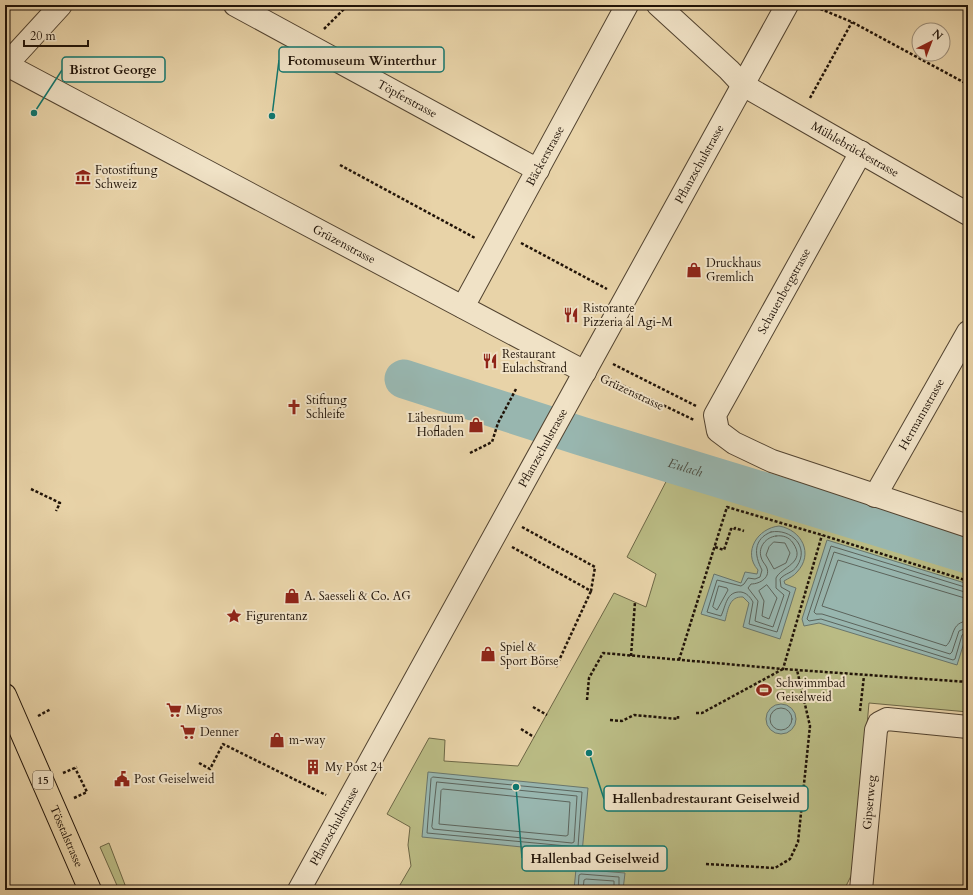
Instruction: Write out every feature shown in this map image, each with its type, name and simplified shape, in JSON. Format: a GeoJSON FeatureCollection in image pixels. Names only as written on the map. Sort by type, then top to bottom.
{"type":"FeatureCollection","features":[{"type":"Feature","properties":{"kind":"main road","name":"Tösstalstrasse"},"geometry":{"type":"LineString","coordinates":[[5,695],[90,890]]}},
{"type":"Feature","properties":{"kind":"street"},"geometry":{"type":"LineString","coordinates":[[6,64],[61,5]]}},
{"type":"Feature","properties":{"kind":"street","name":"Töpferstrasse"},"geometry":{"type":"LineString","coordinates":[[235,5],[538,170]]}},
{"type":"Feature","properties":{"kind":"street","name":"Bäckerstrasse"},"geometry":{"type":"LineString","coordinates":[[463,308],[627,5]]}},
{"type":"Feature","properties":{"kind":"street"},"geometry":{"type":"LineString","coordinates":[[658,5],[743,84]]}},
{"type":"Feature","properties":{"kind":"street","name":"Pflanzschulstrasse"},"geometry":{"type":"LineString","coordinates":[[299,890],[787,5]]}},
{"type":"Feature","properties":{"kind":"street","name":"Grüzenstrasse"},"geometry":{"type":"LineString","coordinates":[[6,64],[585,372]]}},
{"type":"Feature","properties":{"kind":"street","name":"Mühlebrückestrasse"},"geometry":{"type":"LineString","coordinates":[[743,84],[968,214]]}},
{"type":"Feature","properties":{"kind":"street","name":"Schauenbergstrasse"},"geometry":{"type":"LineString","coordinates":[[716,423],[861,152]]}},
{"type":"Feature","properties":{"kind":"street","name":"Hermannstrasse"},"geometry":{"type":"LineString","coordinates":[[875,496],[968,332]]}},
{"type":"Feature","properties":{"kind":"street"},"geometry":{"type":"LineString","coordinates":[[716,423],[734,443],[772,461],[968,526]]}},
{"type":"Feature","properties":{"kind":"street"},"geometry":{"type":"LineString","coordinates":[[883,721],[968,727]]}},
{"type":"Feature","properties":{"kind":"street","name":"Gipserweg"},"geometry":{"type":"LineString","coordinates":[[861,890],[876,730],[883,721]]}},
{"type":"Feature","properties":{"kind":"path"},"geometry":{"type":"LineString","coordinates":[[308,45],[348,5]]}},
{"type":"Feature","properties":{"kind":"path"},"geometry":{"type":"LineString","coordinates":[[811,5],[852,22],[965,83]]}},
{"type":"Feature","properties":{"kind":"path"},"geometry":{"type":"LineString","coordinates":[[800,117],[852,22]]}},
{"type":"Feature","properties":{"kind":"path"},"geometry":{"type":"LineString","coordinates":[[340,166],[499,241],[608,290]]}},
{"type":"Feature","properties":{"kind":"path"},"geometry":{"type":"LineString","coordinates":[[611,362],[716,423]]}},
{"type":"Feature","properties":{"kind":"path","name":"Grüzenstrasse"},"geometry":{"type":"LineString","coordinates":[[585,372],[603,376],[685,417]]}},
{"type":"Feature","properties":{"kind":"path"},"geometry":{"type":"LineString","coordinates":[[470,453],[492,442],[499,421],[516,389]]}},
{"type":"Feature","properties":{"kind":"path"},"geometry":{"type":"LineString","coordinates":[[31,488],[60,503],[56,511]]}},
{"type":"Feature","properties":{"kind":"path"},"geometry":{"type":"LineString","coordinates":[[679,660],[727,507],[968,581]]}},
{"type":"Feature","properties":{"kind":"path"},"geometry":{"type":"LineString","coordinates":[[505,517],[595,567],[591,590],[556,667]]}},
{"type":"Feature","properties":{"kind":"path"},"geometry":{"type":"LineString","coordinates":[[715,547],[724,550],[731,529],[734,530],[735,528],[744,531]]}},
{"type":"Feature","properties":{"kind":"path"},"geometry":{"type":"LineString","coordinates":[[696,713],[702,713],[784,669],[822,535]]}},
{"type":"Feature","properties":{"kind":"path"},"geometry":{"type":"LineString","coordinates":[[494,537],[591,590]]}},
{"type":"Feature","properties":{"kind":"path"},"geometry":{"type":"LineString","coordinates":[[631,656],[635,602]]}},
{"type":"Feature","properties":{"kind":"path"},"geometry":{"type":"LineString","coordinates":[[587,700],[589,678],[603,654],[864,676],[968,682]]}},
{"type":"Feature","properties":{"kind":"path"},"geometry":{"type":"LineString","coordinates":[[706,864],[775,868],[790,859],[798,842],[810,726],[797,670]]}},
{"type":"Feature","properties":{"kind":"path"},"geometry":{"type":"LineString","coordinates":[[864,676],[860,716],[883,721]]}},
{"type":"Feature","properties":{"kind":"path"},"geometry":{"type":"LineString","coordinates":[[534,707],[547,715]]}},
{"type":"Feature","properties":{"kind":"path"},"geometry":{"type":"LineString","coordinates":[[38,716],[51,709]]}},
{"type":"Feature","properties":{"kind":"path"},"geometry":{"type":"LineString","coordinates":[[610,720],[622,721],[634,715],[678,719],[678,716]]}},
{"type":"Feature","properties":{"kind":"path"},"geometry":{"type":"LineString","coordinates":[[521,729],[534,737]]}},
{"type":"Feature","properties":{"kind":"path"},"geometry":{"type":"LineString","coordinates":[[199,763],[210,769],[223,744],[330,797]]}},
{"type":"Feature","properties":{"kind":"path"},"geometry":{"type":"LineString","coordinates":[[64,773],[76,767],[87,792],[74,798]]}},
{"type":"Feature","properties":{"kind":"green space","name":"Schwimmbad Geiselweid"},"geometry":{"type":"Polygon","coordinates":[[[670,474],[968,567],[968,712],[869,703],[854,870],[844,890],[397,890],[411,866],[408,845],[410,827],[387,814],[429,738],[445,740],[444,761],[518,766],[614,593],[646,607],[656,574],[627,557],[670,474]]]}},
{"type":"Feature","properties":{"kind":"green space"},"geometry":{"type":"Polygon","coordinates":[[[109,843],[127,890],[119,890],[100,847],[109,843]]]}},
{"type":"Feature","properties":{"kind":"water"},"geometry":{"type":"Polygon","coordinates":[[[779,526],[794,532],[803,544],[805,551],[805,558],[802,565],[794,575],[784,581],[785,584],[796,588],[780,639],[743,627],[749,603],[743,597],[738,597],[732,601],[728,608],[725,621],[701,614],[714,574],[741,583],[745,572],[757,574],[758,570],[753,563],[752,556],[752,549],[755,542],[765,531],[779,526]]]}},
{"type":"Feature","properties":{"kind":"water"},"geometry":{"type":"Polygon","coordinates":[[[827,540],[968,584],[968,630],[957,665],[819,623],[804,626],[802,619],[827,540]]]}},
{"type":"Feature","properties":{"kind":"water"},"geometry":{"type":"Polygon","coordinates":[[[781,704],[792,708],[796,719],[792,730],[781,734],[770,730],[766,719],[770,708],[781,704]]]}},
{"type":"Feature","properties":{"kind":"water"},"geometry":{"type":"Polygon","coordinates":[[[428,772],[588,788],[582,853],[422,837],[428,772]]]}},
{"type":"Feature","properties":{"kind":"water"},"geometry":{"type":"Polygon","coordinates":[[[576,869],[625,873],[623,890],[574,890],[576,869]]]}},
{"type":"Feature","properties":{"kind":"waterway","name":"Eulach"},"geometry":{"type":"LineString","coordinates":[[404,379],[581,436],[968,554]]}},
{"type":"Feature","properties":{"kind":"place","name":"Bistrot George"},"geometry":{"type":"Point","coordinates":[34,113]}},
{"type":"Feature","properties":{"kind":"place","name":"Fotomuseum Winterthur"},"geometry":{"type":"Point","coordinates":[272,116]}},
{"type":"Feature","properties":{"kind":"place","name":"Fotostiftung Schweiz"},"geometry":{"type":"Point","coordinates":[83,177]}},
{"type":"Feature","properties":{"kind":"place","name":"Druckhaus Gremlich"},"geometry":{"type":"Point","coordinates":[694,270]}},
{"type":"Feature","properties":{"kind":"place","name":"Ristorante Pizzeria al Agi-M"},"geometry":{"type":"Point","coordinates":[571,315]}},
{"type":"Feature","properties":{"kind":"place","name":"Restaurant Eulachstrand"},"geometry":{"type":"Point","coordinates":[490,361]}},
{"type":"Feature","properties":{"kind":"place","name":"Stiftung Schleife"},"geometry":{"type":"Point","coordinates":[294,407]}},
{"type":"Feature","properties":{"kind":"place","name":"Läbesruum Hofladen"},"geometry":{"type":"Point","coordinates":[476,425]}},
{"type":"Feature","properties":{"kind":"place","name":"A. Saesseli & Co. AG"},"geometry":{"type":"Point","coordinates":[292,596]}},
{"type":"Feature","properties":{"kind":"place","name":"Figurentanz"},"geometry":{"type":"Point","coordinates":[234,616]}},
{"type":"Feature","properties":{"kind":"place","name":"Spiel & Sport Börse"},"geometry":{"type":"Point","coordinates":[488,654]}},
{"type":"Feature","properties":{"kind":"place","name":"Schwimmbad Geiselweid"},"geometry":{"type":"Point","coordinates":[764,690]}},
{"type":"Feature","properties":{"kind":"place","name":"Migros"},"geometry":{"type":"Point","coordinates":[174,710]}},
{"type":"Feature","properties":{"kind":"place","name":"Denner"},"geometry":{"type":"Point","coordinates":[188,732]}},
{"type":"Feature","properties":{"kind":"place","name":"m-way"},"geometry":{"type":"Point","coordinates":[277,740]}},
{"type":"Feature","properties":{"kind":"place","name":"Hallenbadrestaurant Geiselweid"},"geometry":{"type":"Point","coordinates":[589,753]}},
{"type":"Feature","properties":{"kind":"place","name":"My Post 24"},"geometry":{"type":"Point","coordinates":[313,767]}},
{"type":"Feature","properties":{"kind":"place","name":"Post Geiselweid"},"geometry":{"type":"Point","coordinates":[122,779]}},
{"type":"Feature","properties":{"kind":"place","name":"Hallenbad Geiselweid"},"geometry":{"type":"Point","coordinates":[516,787]}}]}
